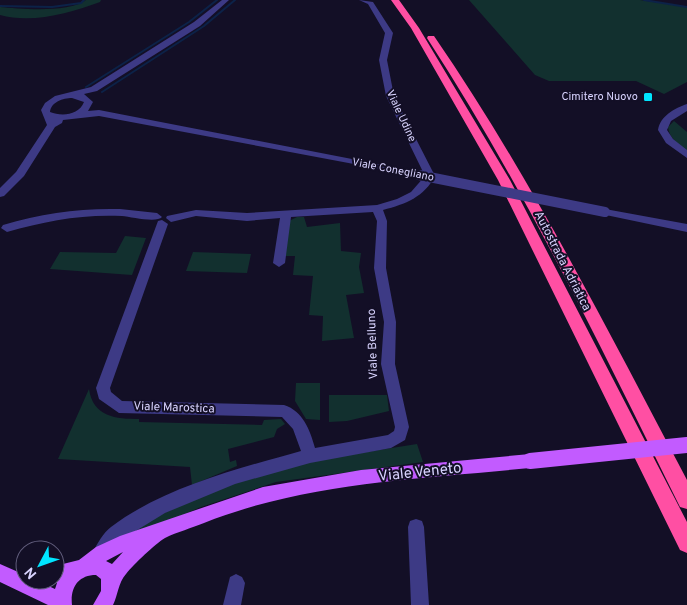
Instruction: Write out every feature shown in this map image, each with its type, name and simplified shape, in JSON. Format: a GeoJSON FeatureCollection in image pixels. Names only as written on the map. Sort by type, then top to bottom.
{"type":"FeatureCollection","features":[{"type":"Feature","properties":{"kind":"highway","name":"Autostrada Adriatica"},"geometry":{"type":"LineString","coordinates":[[395,0],[415,28],[504,180],[687,543]]}},
{"type":"Feature","properties":{"kind":"highway","name":"Autostrada Adriatica"},"geometry":{"type":"LineString","coordinates":[[404,0],[468,90],[521,179],[687,500]]}},
{"type":"Feature","properties":{"kind":"main road","name":"Viale Veneto"},"geometry":{"type":"LineString","coordinates":[[65,573],[82,568],[102,552],[124,542],[159,532],[218,509],[288,490],[328,483],[687,446]]}},
{"type":"Feature","properties":{"kind":"main road","name":"Viale Veneto"},"geometry":{"type":"LineString","coordinates":[[110,590],[159,532]]}},
{"type":"Feature","properties":{"kind":"main road"},"geometry":{"type":"LineString","coordinates":[[110,590],[124,542]]}},
{"type":"Feature","properties":{"kind":"main road"},"geometry":{"type":"LineString","coordinates":[[2,575],[62,604],[65,584],[82,568],[99,566],[109,574],[110,590]]}},
{"type":"Feature","properties":{"kind":"main road"},"geometry":{"type":"LineString","coordinates":[[2,575],[15,576]]}},
{"type":"Feature","properties":{"kind":"street"},"geometry":{"type":"LineString","coordinates":[[52,125],[45,110],[48,103],[59,98],[94,90],[197,24],[226,0]]}},
{"type":"Feature","properties":{"kind":"street","name":"Viale Udine"},"geometry":{"type":"LineString","coordinates":[[362,0],[371,3],[389,33],[383,60],[390,96],[430,176],[425,187],[417,193],[391,205],[377,208]]}},
{"type":"Feature","properties":{"kind":"street"},"geometry":{"type":"LineString","coordinates":[[0,194],[20,174],[52,125],[86,109],[94,90]]}},
{"type":"Feature","properties":{"kind":"street"},"geometry":{"type":"LineString","coordinates":[[72,95],[89,100],[99,113]]}},
{"type":"Feature","properties":{"kind":"street"},"geometry":{"type":"LineString","coordinates":[[687,107],[663,122],[662,128],[664,135],[687,155]]}},
{"type":"Feature","properties":{"kind":"street"},"geometry":{"type":"LineString","coordinates":[[46,113],[56,117],[73,116]]}},
{"type":"Feature","properties":{"kind":"street","name":"Viale Conegliano"},"geometry":{"type":"LineString","coordinates":[[73,116],[99,113],[687,228]]}},
{"type":"Feature","properties":{"kind":"street"},"geometry":{"type":"LineString","coordinates":[[2,230],[48,216],[65,215],[144,215],[163,220],[196,213],[246,217],[377,208]]}},
{"type":"Feature","properties":{"kind":"street","name":"Viale Belluno"},"geometry":{"type":"LineString","coordinates":[[102,552],[115,534],[131,523],[158,508],[235,477],[310,456],[391,441],[400,435],[402,427],[392,389],[388,364],[390,322],[380,268],[382,221],[377,208]]}},
{"type":"Feature","properties":{"kind":"street"},"geometry":{"type":"LineString","coordinates":[[279,262],[286,215]]}},
{"type":"Feature","properties":{"kind":"street","name":"Viale Marostica"},"geometry":{"type":"LineString","coordinates":[[163,220],[103,388],[104,395],[119,406],[284,411],[291,415],[299,426],[310,456]]}},
{"type":"Feature","properties":{"kind":"street"},"geometry":{"type":"LineString","coordinates":[[124,542],[131,523]]}},
{"type":"Feature","properties":{"kind":"street"},"geometry":{"type":"LineString","coordinates":[[416,528],[420,605]]}},
{"type":"Feature","properties":{"kind":"street"},"geometry":{"type":"LineString","coordinates":[[232,605],[236,583]]}},
{"type":"Feature","properties":{"kind":"green space"},"geometry":{"type":"Polygon","coordinates":[[[86,0],[101,0],[100,2],[64,13],[38,18],[0,15],[0,7],[57,8],[69,7],[86,0]]]}},
{"type":"Feature","properties":{"kind":"green space"},"geometry":{"type":"Polygon","coordinates":[[[469,0],[640,0],[687,7],[687,82],[664,94],[636,81],[549,81],[535,75],[469,0]]]}},
{"type":"Feature","properties":{"kind":"green space"},"geometry":{"type":"Polygon","coordinates":[[[674,121],[687,132],[687,152],[670,135],[668,127],[674,121]]]}},
{"type":"Feature","properties":{"kind":"green space"},"geometry":{"type":"Polygon","coordinates":[[[297,217],[304,217],[307,227],[340,223],[341,251],[361,253],[359,267],[364,293],[346,295],[354,338],[322,341],[323,316],[309,315],[313,276],[293,275],[295,256],[285,256],[289,221],[297,217]]]}},
{"type":"Feature","properties":{"kind":"green space"},"geometry":{"type":"Polygon","coordinates":[[[125,236],[146,238],[132,275],[50,269],[60,252],[116,253],[125,236]]]}},
{"type":"Feature","properties":{"kind":"green space"},"geometry":{"type":"Polygon","coordinates":[[[193,252],[251,254],[247,273],[186,271],[193,252]]]}},
{"type":"Feature","properties":{"kind":"green space"},"geometry":{"type":"Polygon","coordinates":[[[296,383],[320,383],[320,420],[306,419],[295,401],[296,383]]]}},
{"type":"Feature","properties":{"kind":"green space"},"geometry":{"type":"Polygon","coordinates":[[[89,389],[95,406],[101,411],[114,417],[139,419],[139,422],[262,425],[264,420],[281,419],[285,424],[277,429],[274,437],[228,449],[230,462],[236,460],[237,466],[192,485],[190,467],[58,459],[89,389]]]}},
{"type":"Feature","properties":{"kind":"green space"},"geometry":{"type":"Polygon","coordinates":[[[329,395],[387,395],[389,411],[347,421],[329,422],[329,395]]]}},
{"type":"Feature","properties":{"kind":"green space"},"geometry":{"type":"Polygon","coordinates":[[[417,444],[423,462],[276,482],[201,507],[133,536],[140,525],[183,504],[250,478],[321,460],[417,444]]]}},
{"type":"Feature","properties":{"kind":"waterway"},"geometry":{"type":"LineString","coordinates":[[0,6],[52,7],[81,3],[84,0]]}},
{"type":"Feature","properties":{"kind":"waterway"},"geometry":{"type":"LineString","coordinates":[[86,87],[189,22],[217,0]]}},
{"type":"Feature","properties":{"kind":"waterway"},"geometry":{"type":"LineString","coordinates":[[102,92],[204,26],[235,0]]}},
{"type":"Feature","properties":{"kind":"waterway"},"geometry":{"type":"LineString","coordinates":[[644,0],[687,7]]}},
{"type":"Feature","properties":{"kind":"place","name":"Cimitero Nuovo"},"geometry":{"type":"Point","coordinates":[648,97]}}]}
